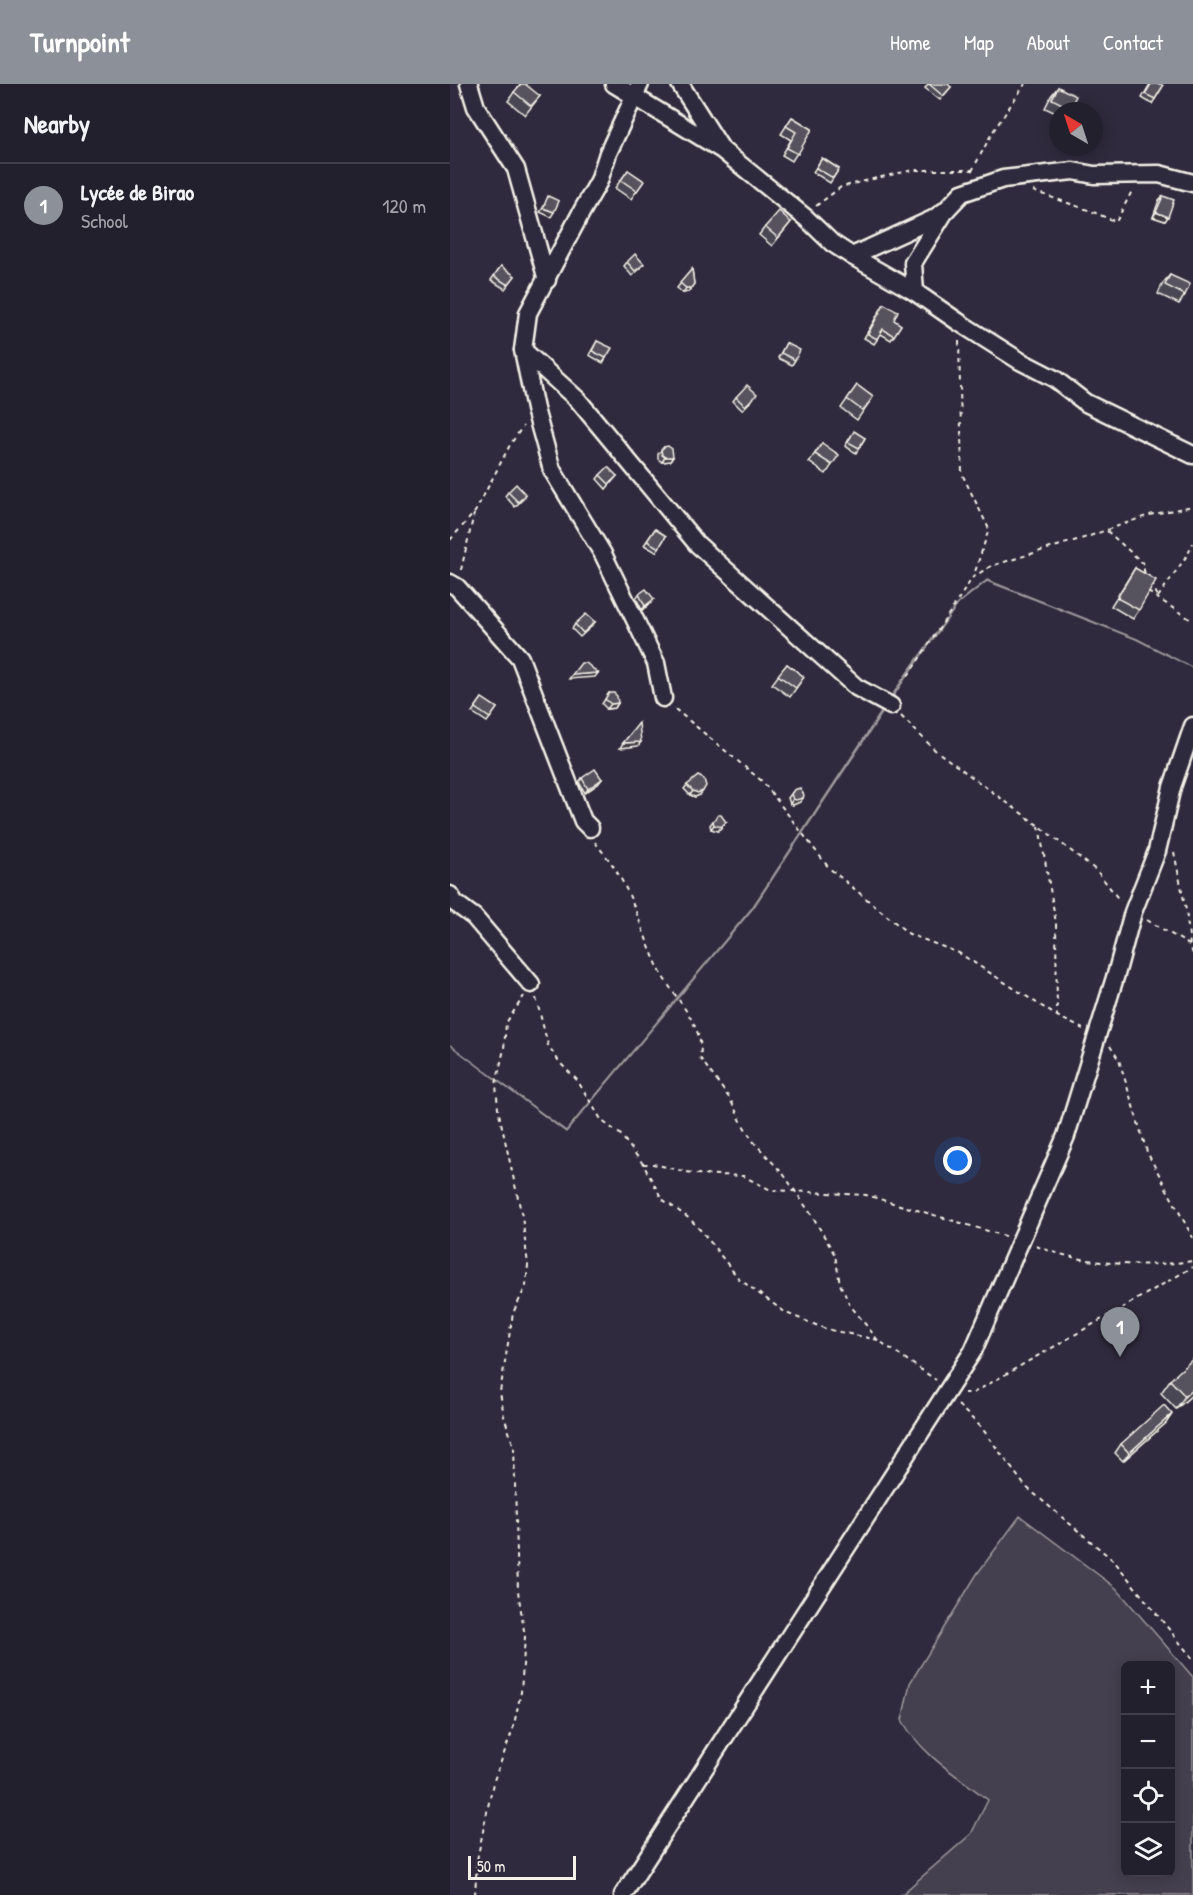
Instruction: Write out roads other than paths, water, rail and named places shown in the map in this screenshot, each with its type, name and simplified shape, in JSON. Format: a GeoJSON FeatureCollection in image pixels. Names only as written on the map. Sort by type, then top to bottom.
{"type":"FeatureCollection","features":[{"type":"Feature","properties":{"kind":"street"},"geometry":{"type":"LineString","coordinates":[[469,84],[476,107],[516,169],[547,280]]}},
{"type":"Feature","properties":{"kind":"street"},"geometry":{"type":"LineString","coordinates":[[614,84],[638,90],[722,150],[806,218],[832,243],[852,256],[915,292],[1020,361],[1055,379],[1086,402],[1193,455]]}},
{"type":"Feature","properties":{"kind":"street"},"geometry":{"type":"LineString","coordinates":[[680,84],[722,150]]}},
{"type":"Feature","properties":{"kind":"street"},"geometry":{"type":"LineString","coordinates":[[638,90],[608,153],[599,182],[528,313],[523,350],[535,409],[552,470],[603,554],[656,663],[663,698]]}},
{"type":"Feature","properties":{"kind":"street"},"geometry":{"type":"LineString","coordinates":[[915,292],[913,263],[946,210],[962,193],[1003,179],[1073,171],[1094,175],[1159,174],[1193,183]]}},
{"type":"Feature","properties":{"kind":"street"},"geometry":{"type":"LineString","coordinates":[[852,256],[933,219],[946,210]]}},
{"type":"Feature","properties":{"kind":"street"},"geometry":{"type":"LineString","coordinates":[[523,350],[578,400],[697,544],[856,687],[891,706]]}},
{"type":"Feature","properties":{"kind":"street"},"geometry":{"type":"LineString","coordinates":[[453,585],[520,658],[583,821],[590,828]]}},
{"type":"Feature","properties":{"kind":"street"},"geometry":{"type":"LineString","coordinates":[[623,1895],[974,1351],[1066,1136],[1133,912],[1156,851],[1172,787],[1193,726]]}},
{"type":"Feature","properties":{"kind":"street"},"geometry":{"type":"LineString","coordinates":[[450,895],[455,903],[474,917],[531,984]]}},
{"type":"Feature","properties":{"kind":"place","name":"Lycée de Birao"},"geometry":{"type":"Point","coordinates":[1120,1357]}}]}
